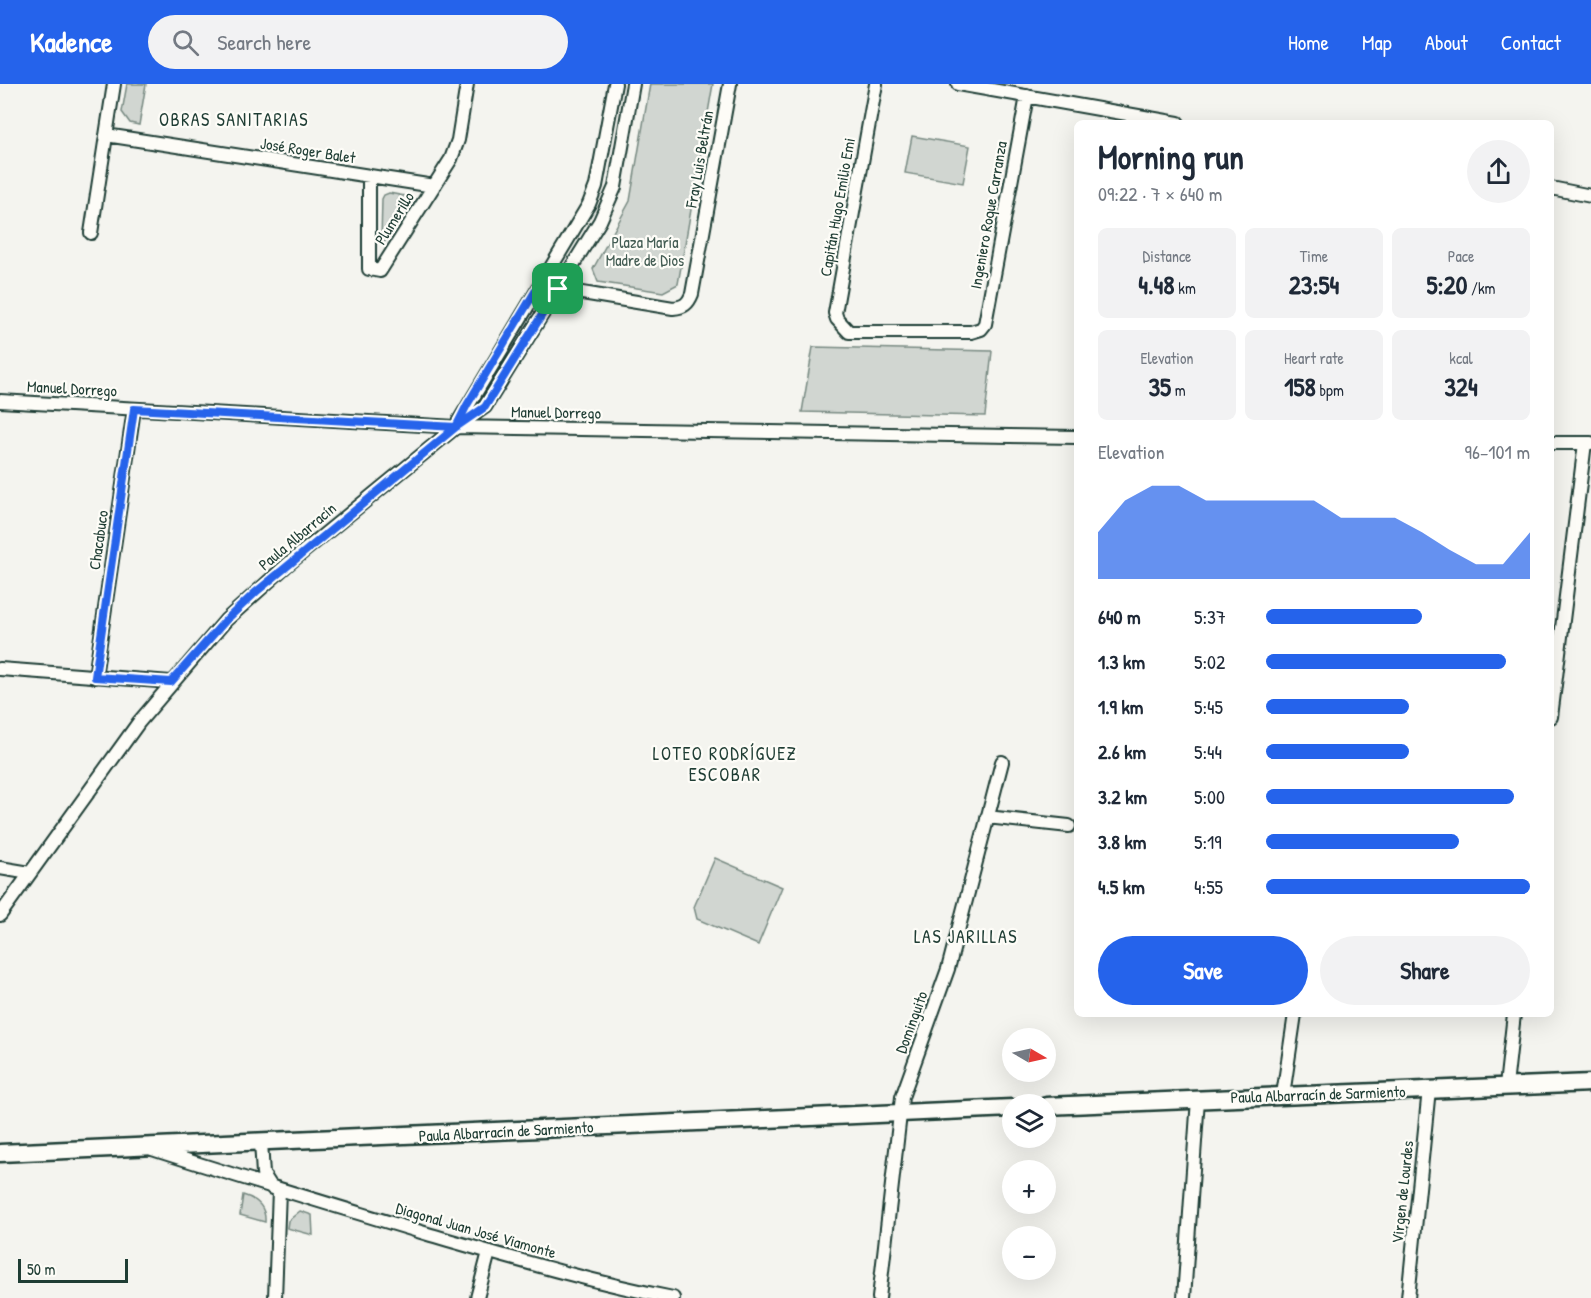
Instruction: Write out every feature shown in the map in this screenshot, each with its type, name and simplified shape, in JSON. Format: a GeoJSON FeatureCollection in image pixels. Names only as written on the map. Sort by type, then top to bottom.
{"type":"FeatureCollection","features":[{"type":"Feature","properties":{"kind":"main road","name":"Paula Albarracín de Sarmiento"},"geometry":{"type":"LineString","coordinates":[[1056,1106],[1591,1083]]}},
{"type":"Feature","properties":{"kind":"main road","name":"Paula Albarracín de Sarmiento"},"geometry":{"type":"LineString","coordinates":[[0,1153],[1002,1108]]}},
{"type":"Feature","properties":{"kind":"street"},"geometry":{"type":"LineString","coordinates":[[91,232],[114,84]]}},
{"type":"Feature","properties":{"kind":"street","name":"Plumerillo"},"geometry":{"type":"LineString","coordinates":[[369,176],[369,269],[380,272],[455,149],[467,84]]}},
{"type":"Feature","properties":{"kind":"street","name":"Paula Albarracín"},"geometry":{"type":"LineString","coordinates":[[456,427],[593,195],[615,84]]}},
{"type":"Feature","properties":{"kind":"street","name":"Paula Albarracín"},"geometry":{"type":"LineString","coordinates":[[0,915],[133,730],[171,682],[226,620],[256,592],[456,427],[485,407],[611,198],[633,84]]}},
{"type":"Feature","properties":{"kind":"street","name":"Fray Luis Beltrán"},"geometry":{"type":"LineString","coordinates":[[539,285],[673,308],[682,307],[688,302],[692,294],[729,84]]}},
{"type":"Feature","properties":{"kind":"street","name":"Capitán Hugo Emilio Emi"},"geometry":{"type":"LineString","coordinates":[[876,84],[835,313],[837,319],[849,332],[971,332]]}},
{"type":"Feature","properties":{"kind":"street"},"geometry":{"type":"LineString","coordinates":[[958,84],[1154,120]]}},
{"type":"Feature","properties":{"kind":"street","name":"Ingeniero Roque Carranza"},"geometry":{"type":"LineString","coordinates":[[971,332],[981,329],[987,319],[1027,96]]}},
{"type":"Feature","properties":{"kind":"street","name":"José Roger Balet"},"geometry":{"type":"LineString","coordinates":[[106,135],[434,186]]}},
{"type":"Feature","properties":{"kind":"street"},"geometry":{"type":"LineString","coordinates":[[1554,189],[1591,196]]}},
{"type":"Feature","properties":{"kind":"street","name":"Manuel Dorrego"},"geometry":{"type":"LineString","coordinates":[[0,401],[456,427],[1074,436]]}},
{"type":"Feature","properties":{"kind":"street","name":"Chacabuco"},"geometry":{"type":"LineString","coordinates":[[95,677],[134,409]]}},
{"type":"Feature","properties":{"kind":"street"},"geometry":{"type":"LineString","coordinates":[[1554,443],[1588,443],[1554,695]]}},
{"type":"Feature","properties":{"kind":"street"},"geometry":{"type":"LineString","coordinates":[[0,669],[171,682]]}},
{"type":"Feature","properties":{"kind":"street","name":"Dominguito"},"geometry":{"type":"LineString","coordinates":[[879,1298],[902,1096],[948,969],[1002,762]]}},
{"type":"Feature","properties":{"kind":"street"},"geometry":{"type":"LineString","coordinates":[[987,817],[1069,826]]}},
{"type":"Feature","properties":{"kind":"street"},"geometry":{"type":"LineString","coordinates":[[0,868],[30,873]]}},
{"type":"Feature","properties":{"kind":"street"},"geometry":{"type":"LineString","coordinates":[[1283,1095],[1295,1017]]}},
{"type":"Feature","properties":{"kind":"street"},"geometry":{"type":"LineString","coordinates":[[1506,1086],[1514,1017]]}},
{"type":"Feature","properties":{"kind":"street","name":"Virgen de Lourdes"},"geometry":{"type":"LineString","coordinates":[[1408,1298],[1429,1089]]}},
{"type":"Feature","properties":{"kind":"street"},"geometry":{"type":"LineString","coordinates":[[1184,1298],[1198,1099]]}},
{"type":"Feature","properties":{"kind":"street"},"geometry":{"type":"LineString","coordinates":[[261,1142],[263,1174],[275,1189],[274,1298]]}},
{"type":"Feature","properties":{"kind":"street","name":"Diagonal Juan José Viamonte"},"geometry":{"type":"LineString","coordinates":[[145,1147],[275,1189],[489,1252],[673,1298]]}},
{"type":"Feature","properties":{"kind":"street"},"geometry":{"type":"LineString","coordinates":[[477,1298],[489,1252]]}},
{"type":"Feature","properties":{"kind":"green space"},"geometry":{"type":"Polygon","coordinates":[[[127,84],[146,84],[139,125],[130,123],[122,112],[127,84]]]}},
{"type":"Feature","properties":{"kind":"green space","name":"Plaza María Madre de Dios"},"geometry":{"type":"Polygon","coordinates":[[[650,84],[713,84],[678,284],[663,292],[598,282],[593,269],[630,201],[650,84]]]}},
{"type":"Feature","properties":{"kind":"green space"},"geometry":{"type":"Polygon","coordinates":[[[912,136],[970,146],[963,183],[905,173],[912,136]]]}},
{"type":"Feature","properties":{"kind":"green space"},"geometry":{"type":"Polygon","coordinates":[[[389,193],[410,197],[412,201],[383,244],[381,242],[382,199],[389,193]]]}},
{"type":"Feature","properties":{"kind":"green space"},"geometry":{"type":"Polygon","coordinates":[[[813,347],[992,351],[985,416],[802,412],[813,347]]]}},
{"type":"Feature","properties":{"kind":"green space"},"geometry":{"type":"Polygon","coordinates":[[[715,858],[782,887],[758,945],[697,919],[694,907],[715,858]]]}},
{"type":"Feature","properties":{"kind":"green space"},"geometry":{"type":"Polygon","coordinates":[[[243,1195],[260,1204],[265,1222],[240,1215],[243,1195]]]}},
{"type":"Feature","properties":{"kind":"green space"},"geometry":{"type":"Polygon","coordinates":[[[300,1211],[312,1215],[313,1235],[287,1228],[288,1221],[300,1211]]]}},
{"type":"Feature","properties":{"kind":"district","name":"OBRAS SANITARIAS"},"geometry":{"type":"Point","coordinates":[234,119]}},
{"type":"Feature","properties":{"kind":"district","name":"LOTEO RODRÍGUEZ ESCOBAR"},"geometry":{"type":"Point","coordinates":[725,763]}},
{"type":"Feature","properties":{"kind":"district","name":"LAS JARILLAS"},"geometry":{"type":"Point","coordinates":[966,936]}},
{"type":"Feature","properties":{"kind":"route"},"geometry":{"type":"LineString","coordinates":[[558,289],[485,407],[456,427],[134,409],[95,677],[171,682],[240,606],[456,427],[539,285],[558,289]]}}]}
